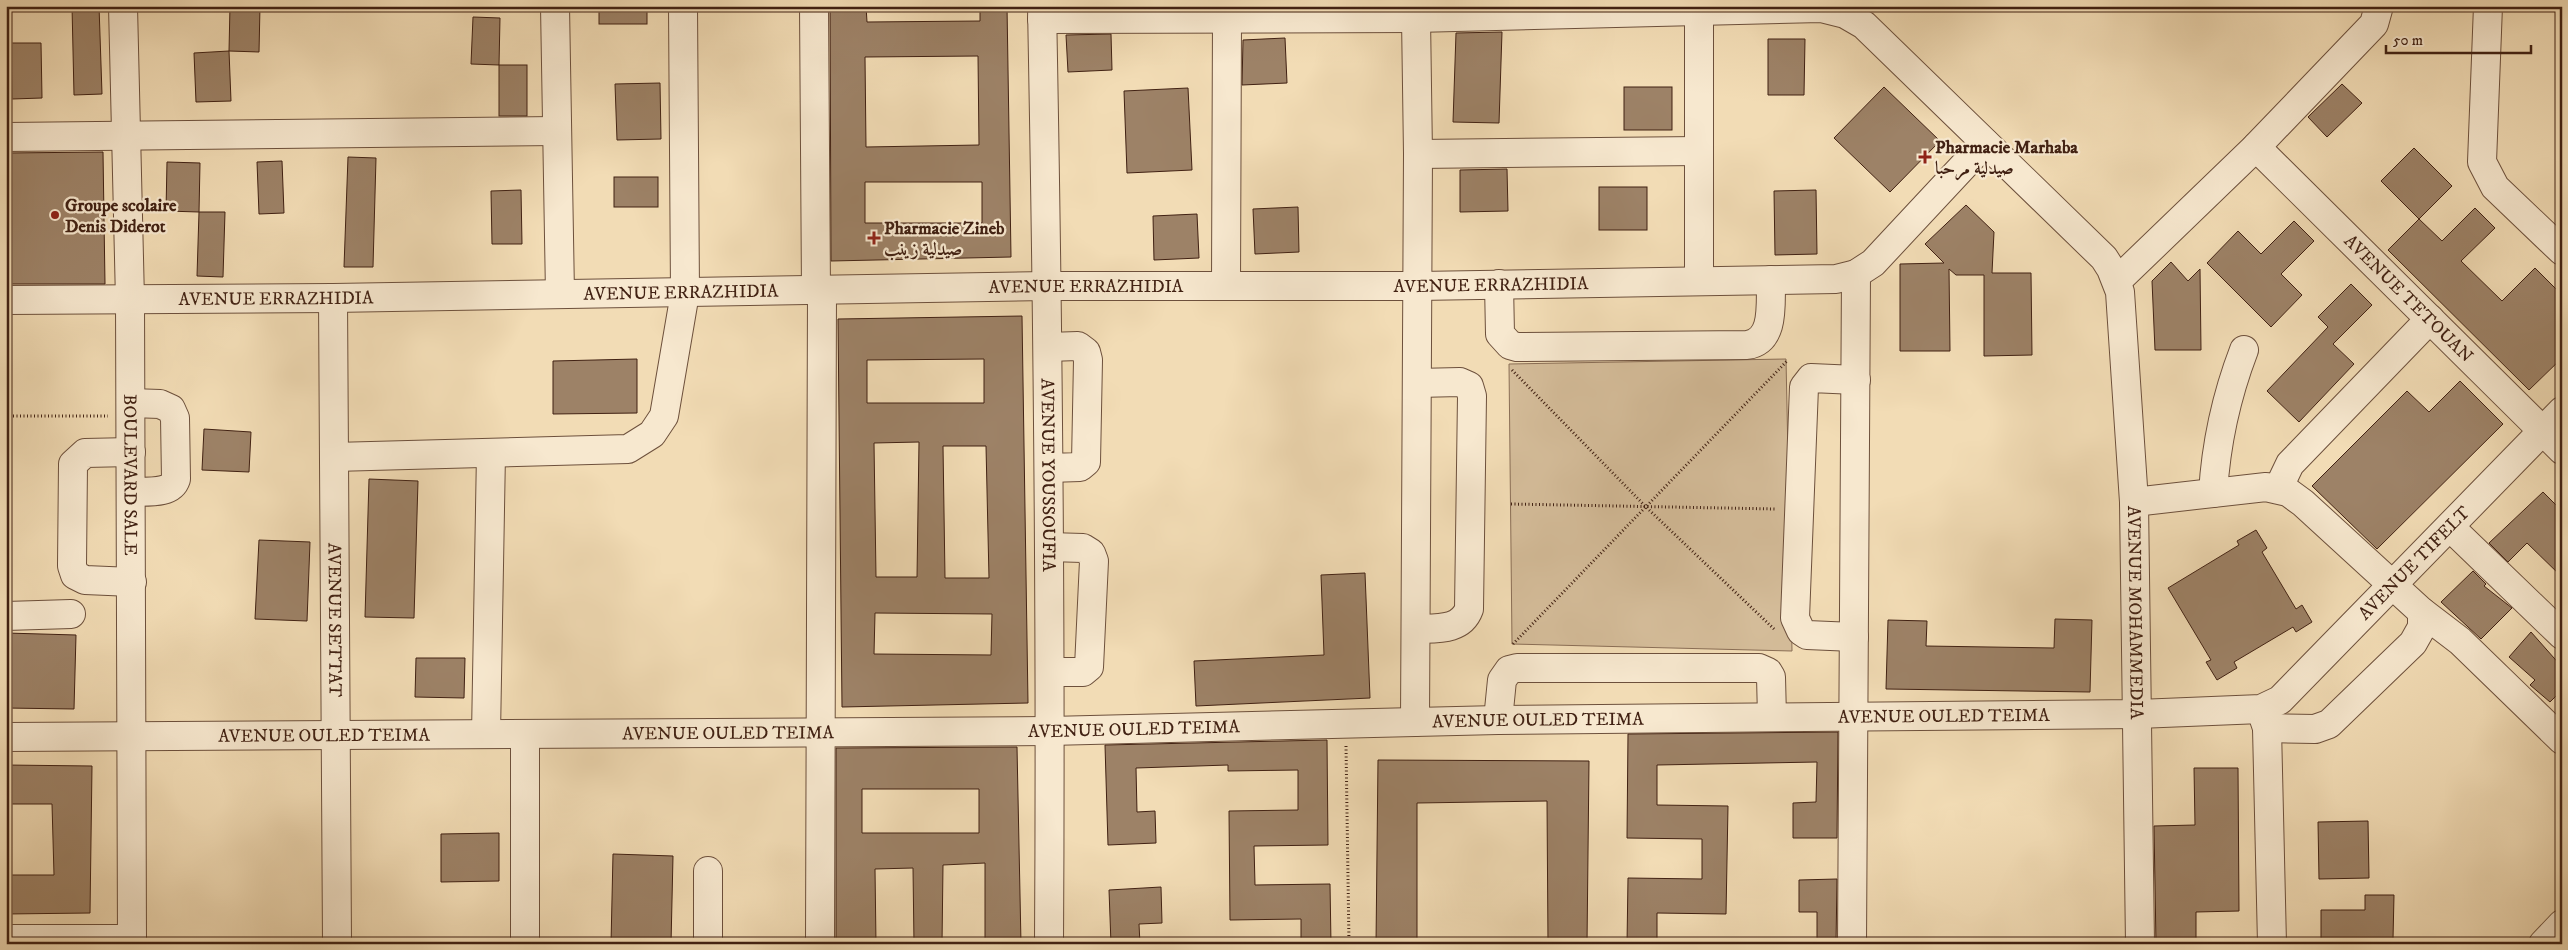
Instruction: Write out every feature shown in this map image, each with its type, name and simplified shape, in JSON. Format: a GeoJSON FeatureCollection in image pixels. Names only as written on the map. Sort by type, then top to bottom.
{"type":"FeatureCollection","features":[{"type":"Feature","properties":{"kind":"street","name":"BOULEVARD SALE"},"geometry":{"type":"LineString","coordinates":[[123,6],[130,300],[132,941]]}},
{"type":"Feature","properties":{"kind":"street"},"geometry":{"type":"LineString","coordinates":[[555,6],[560,294]]}},
{"type":"Feature","properties":{"kind":"street"},"geometry":{"type":"LineString","coordinates":[[334,457],[628,449],[645,440],[659,425],[668,406],[685,293],[683,6]]}},
{"type":"Feature","properties":{"kind":"street"},"geometry":{"type":"LineString","coordinates":[[814,6],[819,291],[822,731],[820,944]]}},
{"type":"Feature","properties":{"kind":"street"},"geometry":{"type":"LineString","coordinates":[[2117,281],[2256,147],[2374,24],[2379,6]]}},
{"type":"Feature","properties":{"kind":"street"},"geometry":{"type":"LineString","coordinates":[[2488,6],[2482,162],[2495,187],[2562,251]]}},
{"type":"Feature","properties":{"kind":"street","name":"AVENUE MOHAMMEDIA"},"geometry":{"type":"LineString","coordinates":[[1042,13],[1143,13],[1227,19],[1416,18],[1604,10],[1821,8],[1849,10],[2104,258],[2117,281],[2122,304],[2134,502],[2140,944]]}},
{"type":"Feature","properties":{"kind":"street"},"geometry":{"type":"LineString","coordinates":[[1699,9],[1699,280]]}},
{"type":"Feature","properties":{"kind":"street","name":"AVENUE YOUSSOUFIA"},"geometry":{"type":"LineString","coordinates":[[1042,13],[1048,286],[1050,547],[1049,944]]}},
{"type":"Feature","properties":{"kind":"street"},"geometry":{"type":"LineString","coordinates":[[1416,18],[1418,154],[1416,722]]}},
{"type":"Feature","properties":{"kind":"street"},"geometry":{"type":"LineString","coordinates":[[1226,285],[1227,19]]}},
{"type":"Feature","properties":{"kind":"street"},"geometry":{"type":"LineString","coordinates":[[6,137],[557,131]]}},
{"type":"Feature","properties":{"kind":"street","name":"AVENUE ERRAZHIDIA"},"geometry":{"type":"LineString","coordinates":[[6,300],[333,298],[1048,286],[1418,286],[1836,279],[1856,274],[1872,263],[1985,143]]}},
{"type":"Feature","properties":{"kind":"street","name":"AVENUE TETOUAN"},"geometry":{"type":"LineString","coordinates":[[2256,147],[2562,450]]}},
{"type":"Feature","properties":{"kind":"street"},"geometry":{"type":"LineString","coordinates":[[1418,154],[1699,152]]}},
{"type":"Feature","properties":{"kind":"street"},"geometry":{"type":"LineString","coordinates":[[1852,944],[1856,274]]}},
{"type":"Feature","properties":{"kind":"street"},"geometry":{"type":"LineString","coordinates":[[1499,284],[1500,334],[1510,345],[1517,347],[1747,345],[1762,339],[1768,330],[1771,280]]}},
{"type":"Feature","properties":{"kind":"street","name":"AVENUE SETTAT"},"geometry":{"type":"LineString","coordinates":[[333,298],[337,944]]}},
{"type":"Feature","properties":{"kind":"street"},"geometry":{"type":"LineString","coordinates":[[2278,489],[2290,464],[2430,319]]}},
{"type":"Feature","properties":{"kind":"street"},"geometry":{"type":"LineString","coordinates":[[1048,346],[1078,346],[1086,352],[1088,360],[1086,462],[1080,467],[1049,468]]}},
{"type":"Feature","properties":{"kind":"street"},"geometry":{"type":"LineString","coordinates":[[2213,493],[2222,419],[2228,392],[2244,350]]}},
{"type":"Feature","properties":{"kind":"street"},"geometry":{"type":"LineString","coordinates":[[1854,636],[1807,635],[1801,631],[1795,618],[1804,388],[1811,378],[1856,380]]}},
{"type":"Feature","properties":{"kind":"street"},"geometry":{"type":"LineString","coordinates":[[1416,629],[1451,627],[1461,622],[1469,608],[1472,396],[1469,386],[1460,382],[1417,383]]}},
{"type":"Feature","properties":{"kind":"street"},"geometry":{"type":"LineString","coordinates":[[131,409],[160,404],[171,409],[175,418],[176,479],[172,487],[166,490],[131,492]]}},
{"type":"Feature","properties":{"kind":"street","name":"AVENUE TIFELT"},"geometry":{"type":"LineString","coordinates":[[2264,718],[2562,411]]}},
{"type":"Feature","properties":{"kind":"street"},"geometry":{"type":"LineString","coordinates":[[131,452],[86,453],[73,464],[72,566],[75,575],[85,580],[132,582]]}},
{"type":"Feature","properties":{"kind":"street"},"geometry":{"type":"LineString","coordinates":[[486,734],[491,453]]}},
{"type":"Feature","properties":{"kind":"street"},"geometry":{"type":"LineString","coordinates":[[2134,502],[2266,488],[2278,489],[2296,497],[2422,612],[2460,641],[2562,740]]}},
{"type":"Feature","properties":{"kind":"street"},"geometry":{"type":"LineString","coordinates":[[2450,527],[2562,635]]}},
{"type":"Feature","properties":{"kind":"street"},"geometry":{"type":"LineString","coordinates":[[1050,547],[1083,548],[1091,553],[1094,561],[1089,667],[1083,672],[1050,672]]}},
{"type":"Feature","properties":{"kind":"street","name":"AVENUE OULED TEIMA"},"geometry":{"type":"LineString","coordinates":[[6,737],[1050,730],[1498,720],[2138,714],[2264,718],[2315,729],[2329,724],[2413,643],[2422,627],[2422,612]]}},
{"type":"Feature","properties":{"kind":"street"},"geometry":{"type":"LineString","coordinates":[[6,616],[72,614]]}},
{"type":"Feature","properties":{"kind":"street"},"geometry":{"type":"LineString","coordinates":[[1498,720],[1502,680],[1509,670],[1517,668],[1759,668],[1768,672],[1771,677],[1772,717]]}},
{"type":"Feature","properties":{"kind":"street"},"geometry":{"type":"LineString","coordinates":[[2264,718],[2272,944]]}},
{"type":"Feature","properties":{"kind":"street"},"geometry":{"type":"LineString","coordinates":[[525,734],[525,944]]}},
{"type":"Feature","properties":{"kind":"street"},"geometry":{"type":"LineString","coordinates":[[708,871],[708,944]]}},
{"type":"Feature","properties":{"kind":"street"},"geometry":{"type":"LineString","coordinates":[[2543,944],[2562,924]]}},
{"type":"Feature","properties":{"kind":"street"},"geometry":{"type":"LineString","coordinates":[[6,939],[132,941]]}},
{"type":"Feature","properties":{"kind":"path"},"geometry":{"type":"LineString","coordinates":[[1513,644],[1787,361]]}},
{"type":"Feature","properties":{"kind":"path"},"geometry":{"type":"LineString","coordinates":[[1510,368],[1646,507],[1778,634]]}},
{"type":"Feature","properties":{"kind":"path"},"geometry":{"type":"LineString","coordinates":[[6,416],[131,409]]}},
{"type":"Feature","properties":{"kind":"path"},"geometry":{"type":"LineString","coordinates":[[1511,504],[1780,509]]}},
{"type":"Feature","properties":{"kind":"path"},"geometry":{"type":"LineString","coordinates":[[1346,723],[1349,944]]}},
{"type":"Feature","properties":{"kind":"shaded area"},"geometry":{"type":"Polygon","coordinates":[[[1786,359],[1792,651],[1512,644],[1509,364],[1786,359]]]}},
{"type":"Feature","properties":{"kind":"building"},"geometry":{"type":"Polygon","coordinates":[[[72,6],[99,6],[102,94],[74,95],[72,6]]]}},
{"type":"Feature","properties":{"kind":"building"},"geometry":{"type":"Polygon","coordinates":[[[230,6],[260,6],[259,52],[229,51],[230,6]]]}},
{"type":"Feature","properties":{"kind":"building"},"geometry":{"type":"Polygon","coordinates":[[[599,6],[647,6],[647,24],[599,24],[599,6]]]}},
{"type":"Feature","properties":{"kind":"building"},"geometry":{"type":"Polygon","coordinates":[[[830,6],[866,6],[867,22],[980,21],[980,6],[1007,6],[1011,257],[831,261],[830,6]],[[978,56],[865,57],[866,147],[979,145],[978,56]],[[865,182],[865,223],[982,223],[982,182],[865,182]]]}},
{"type":"Feature","properties":{"kind":"building"},"geometry":{"type":"Polygon","coordinates":[[[473,17],[500,18],[499,65],[471,64],[473,17]]]}},
{"type":"Feature","properties":{"kind":"building"},"geometry":{"type":"Polygon","coordinates":[[[1502,32],[1499,123],[1453,122],[1456,33],[1502,32]]]}},
{"type":"Feature","properties":{"kind":"building"},"geometry":{"type":"Polygon","coordinates":[[[1111,34],[1112,70],[1068,72],[1066,35],[1111,34]]]}},
{"type":"Feature","properties":{"kind":"building"},"geometry":{"type":"Polygon","coordinates":[[[1285,38],[1287,83],[1242,85],[1243,40],[1285,38]]]}},
{"type":"Feature","properties":{"kind":"building"},"geometry":{"type":"Polygon","coordinates":[[[1768,39],[1805,39],[1804,95],[1768,95],[1768,39]]]}},
{"type":"Feature","properties":{"kind":"building"},"geometry":{"type":"Polygon","coordinates":[[[11,43],[41,43],[42,98],[12,99],[11,43]]]}},
{"type":"Feature","properties":{"kind":"building"},"geometry":{"type":"Polygon","coordinates":[[[229,51],[231,101],[196,102],[194,53],[229,51]]]}},
{"type":"Feature","properties":{"kind":"building"},"geometry":{"type":"Polygon","coordinates":[[[499,65],[527,65],[527,116],[499,116],[499,65]]]}},
{"type":"Feature","properties":{"kind":"building"},"geometry":{"type":"Polygon","coordinates":[[[660,83],[661,139],[617,140],[615,84],[660,83]]]}},
{"type":"Feature","properties":{"kind":"building"},"geometry":{"type":"Polygon","coordinates":[[[2342,84],[2362,103],[2327,137],[2308,117],[2342,84]]]}},
{"type":"Feature","properties":{"kind":"building"},"geometry":{"type":"Polygon","coordinates":[[[1624,87],[1672,87],[1672,130],[1624,130],[1624,87]]]}},
{"type":"Feature","properties":{"kind":"building"},"geometry":{"type":"Polygon","coordinates":[[[1884,87],[1940,141],[1890,192],[1834,138],[1884,87]]]}},
{"type":"Feature","properties":{"kind":"building"},"geometry":{"type":"Polygon","coordinates":[[[1188,88],[1192,170],[1127,173],[1124,91],[1188,88]]]}},
{"type":"Feature","properties":{"kind":"building"},"geometry":{"type":"Polygon","coordinates":[[[2414,148],[2452,186],[2419,219],[2381,181],[2414,148]]]}},
{"type":"Feature","properties":{"kind":"building","name":"Groupe scolaire Denis Diderot"},"geometry":{"type":"Polygon","coordinates":[[[103,152],[105,284],[6,284],[6,153],[103,152]]]}},
{"type":"Feature","properties":{"kind":"building"},"geometry":{"type":"Polygon","coordinates":[[[348,157],[376,158],[373,267],[344,267],[348,157]]]}},
{"type":"Feature","properties":{"kind":"building"},"geometry":{"type":"Polygon","coordinates":[[[282,161],[284,213],[259,214],[257,162],[282,161]]]}},
{"type":"Feature","properties":{"kind":"building"},"geometry":{"type":"Polygon","coordinates":[[[167,162],[200,163],[199,212],[166,211],[167,162]]]}},
{"type":"Feature","properties":{"kind":"building"},"geometry":{"type":"Polygon","coordinates":[[[1507,169],[1508,211],[1460,212],[1460,170],[1507,169]]]}},
{"type":"Feature","properties":{"kind":"building"},"geometry":{"type":"Polygon","coordinates":[[[614,177],[658,177],[658,207],[614,207],[614,177]]]}},
{"type":"Feature","properties":{"kind":"building"},"geometry":{"type":"Polygon","coordinates":[[[1599,187],[1647,187],[1647,230],[1599,230],[1599,187]]]}},
{"type":"Feature","properties":{"kind":"building"},"geometry":{"type":"Polygon","coordinates":[[[521,190],[522,244],[492,244],[491,191],[521,190]]]}},
{"type":"Feature","properties":{"kind":"building"},"geometry":{"type":"Polygon","coordinates":[[[1816,190],[1817,254],[1775,255],[1774,191],[1816,190]]]}},
{"type":"Feature","properties":{"kind":"building"},"geometry":{"type":"Polygon","coordinates":[[[1966,205],[1994,232],[1992,273],[2031,273],[2032,355],[1984,356],[1984,275],[1956,275],[1949,269],[1950,351],[1900,351],[1900,264],[1944,263],[1925,244],[1966,205]]]}},
{"type":"Feature","properties":{"kind":"building"},"geometry":{"type":"Polygon","coordinates":[[[1298,207],[1299,252],[1255,254],[1253,209],[1298,207]]]}},
{"type":"Feature","properties":{"kind":"building"},"geometry":{"type":"Polygon","coordinates":[[[2475,208],[2495,228],[2461,261],[2502,301],[2535,268],[2562,295],[2562,358],[2529,390],[2388,250],[2419,219],[2442,241],[2475,208]]]}},
{"type":"Feature","properties":{"kind":"building"},"geometry":{"type":"Polygon","coordinates":[[[199,212],[225,212],[223,277],[197,276],[199,212]]]}},
{"type":"Feature","properties":{"kind":"building"},"geometry":{"type":"Polygon","coordinates":[[[1197,214],[1199,258],[1154,260],[1153,216],[1197,214]]]}},
{"type":"Feature","properties":{"kind":"building"},"geometry":{"type":"Polygon","coordinates":[[[2294,221],[2314,241],[2281,274],[2302,295],[2271,327],[2207,263],[2238,231],[2261,254],[2294,221]]]}},
{"type":"Feature","properties":{"kind":"building"},"geometry":{"type":"Polygon","coordinates":[[[2171,262],[2188,281],[2200,269],[2201,350],[2155,350],[2152,281],[2171,262]]]}},
{"type":"Feature","properties":{"kind":"building"},"geometry":{"type":"Polygon","coordinates":[[[2351,284],[2372,305],[2333,344],[2354,364],[2299,422],[2267,391],[2328,327],[2318,317],[2351,284]]]}},
{"type":"Feature","properties":{"kind":"building"},"geometry":{"type":"Polygon","coordinates":[[[1022,316],[1028,703],[842,707],[838,319],[1022,316]],[[984,359],[867,360],[867,403],[984,403],[984,359]],[[919,442],[874,443],[876,577],[917,577],[919,442]],[[943,446],[945,578],[989,578],[986,446],[943,446]],[[875,613],[874,654],[991,655],[992,614],[875,613]]]}},
{"type":"Feature","properties":{"kind":"building"},"geometry":{"type":"Polygon","coordinates":[[[637,359],[637,413],[553,414],[553,361],[637,359]]]}},
{"type":"Feature","properties":{"kind":"building"},"geometry":{"type":"Polygon","coordinates":[[[2460,381],[2503,424],[2377,549],[2312,486],[2407,391],[2429,412],[2460,381]]]}},
{"type":"Feature","properties":{"kind":"building"},"geometry":{"type":"Polygon","coordinates":[[[204,429],[251,432],[249,472],[202,470],[204,429]]]}},
{"type":"Feature","properties":{"kind":"building"},"geometry":{"type":"Polygon","coordinates":[[[369,479],[418,481],[414,618],[365,617],[369,479]]]}},
{"type":"Feature","properties":{"kind":"building"},"geometry":{"type":"Polygon","coordinates":[[[2543,492],[2562,511],[2562,577],[2527,543],[2508,562],[2489,543],[2543,492]]]}},
{"type":"Feature","properties":{"kind":"building"},"geometry":{"type":"Polygon","coordinates":[[[2256,530],[2267,548],[2262,552],[2296,609],[2302,605],[2312,622],[2296,632],[2293,627],[2234,662],[2237,668],[2217,680],[2206,662],[2211,660],[2168,588],[2239,545],[2237,541],[2256,530]]]}},
{"type":"Feature","properties":{"kind":"building"},"geometry":{"type":"Polygon","coordinates":[[[259,540],[310,542],[307,621],[255,619],[259,540]]]}},
{"type":"Feature","properties":{"kind":"building"},"geometry":{"type":"Polygon","coordinates":[[[2473,571],[2486,584],[2484,586],[2512,608],[2481,639],[2441,602],[2473,571]]]}},
{"type":"Feature","properties":{"kind":"building"},"geometry":{"type":"Polygon","coordinates":[[[1365,573],[1370,698],[1196,706],[1194,661],[1324,655],[1321,575],[1365,573]]]}},
{"type":"Feature","properties":{"kind":"building"},"geometry":{"type":"Polygon","coordinates":[[[2055,619],[2092,620],[2090,692],[1886,689],[1888,620],[1927,621],[1926,646],[2054,648],[2055,619]]]}},
{"type":"Feature","properties":{"kind":"building"},"geometry":{"type":"Polygon","coordinates":[[[2531,632],[2562,667],[2562,690],[2550,702],[2530,685],[2535,680],[2509,657],[2531,632]]]}},
{"type":"Feature","properties":{"kind":"building"},"geometry":{"type":"Polygon","coordinates":[[[6,633],[76,635],[74,709],[6,708],[6,633]]]}},
{"type":"Feature","properties":{"kind":"building"},"geometry":{"type":"Polygon","coordinates":[[[416,658],[465,658],[464,698],[415,697],[416,658]]]}},
{"type":"Feature","properties":{"kind":"building"},"geometry":{"type":"Polygon","coordinates":[[[1838,732],[1837,838],[1793,838],[1793,803],[1816,802],[1817,762],[1657,765],[1657,805],[1728,806],[1726,914],[1657,913],[1657,944],[1627,944],[1628,878],[1702,879],[1702,839],[1627,838],[1628,734],[1838,732]]]}},
{"type":"Feature","properties":{"kind":"building"},"geometry":{"type":"Polygon","coordinates":[[[1327,740],[1328,845],[1254,846],[1255,885],[1330,884],[1331,944],[1301,944],[1301,919],[1230,920],[1229,811],[1298,810],[1298,770],[1228,771],[1228,765],[1136,768],[1137,812],[1155,811],[1156,843],[1108,845],[1105,745],[1327,740]]]}},
{"type":"Feature","properties":{"kind":"building"},"geometry":{"type":"Polygon","coordinates":[[[1017,747],[1021,944],[985,944],[985,863],[943,865],[942,944],[914,944],[913,868],[875,869],[876,944],[836,944],[836,748],[1017,747]],[[862,789],[862,833],[979,833],[979,789],[862,789]]]}},
{"type":"Feature","properties":{"kind":"building"},"geometry":{"type":"Polygon","coordinates":[[[1378,760],[1589,761],[1587,944],[1548,944],[1547,801],[1417,803],[1417,944],[1376,944],[1378,760]]]}},
{"type":"Feature","properties":{"kind":"building"},"geometry":{"type":"Polygon","coordinates":[[[6,765],[92,766],[90,913],[6,914],[6,875],[54,875],[52,804],[6,804],[6,765]]]}},
{"type":"Feature","properties":{"kind":"building"},"geometry":{"type":"Polygon","coordinates":[[[2194,768],[2238,768],[2239,911],[2196,912],[2196,944],[2156,944],[2154,826],[2195,825],[2194,768]]]}},
{"type":"Feature","properties":{"kind":"building"},"geometry":{"type":"Polygon","coordinates":[[[2368,821],[2369,878],[2319,879],[2318,822],[2368,821]]]}},
{"type":"Feature","properties":{"kind":"building"},"geometry":{"type":"Polygon","coordinates":[[[499,833],[499,881],[441,882],[441,834],[499,833]]]}},
{"type":"Feature","properties":{"kind":"building"},"geometry":{"type":"Polygon","coordinates":[[[613,854],[673,856],[671,944],[611,944],[613,854]]]}},
{"type":"Feature","properties":{"kind":"building"},"geometry":{"type":"Polygon","coordinates":[[[1837,879],[1836,944],[1817,944],[1817,912],[1799,912],[1799,880],[1837,879]]]}},
{"type":"Feature","properties":{"kind":"building"},"geometry":{"type":"Polygon","coordinates":[[[1161,887],[1162,923],[1139,924],[1140,944],[1111,944],[1109,890],[1161,887]]]}},
{"type":"Feature","properties":{"kind":"building"},"geometry":{"type":"Polygon","coordinates":[[[2365,895],[2394,895],[2393,939],[2321,939],[2321,910],[2365,910],[2365,895]]]}},
{"type":"Feature","properties":{"kind":"place","name":"Pharmacie Marhaba صيدلية مرحبا"},"geometry":{"type":"Point","coordinates":[1925,157]}},
{"type":"Feature","properties":{"kind":"place","name":"Groupe scolaire Denis Diderot"},"geometry":{"type":"Point","coordinates":[55,215]}},
{"type":"Feature","properties":{"kind":"place","name":"Pharmacie Zineb صيدلية زينب"},"geometry":{"type":"Point","coordinates":[874,238]}}]}
